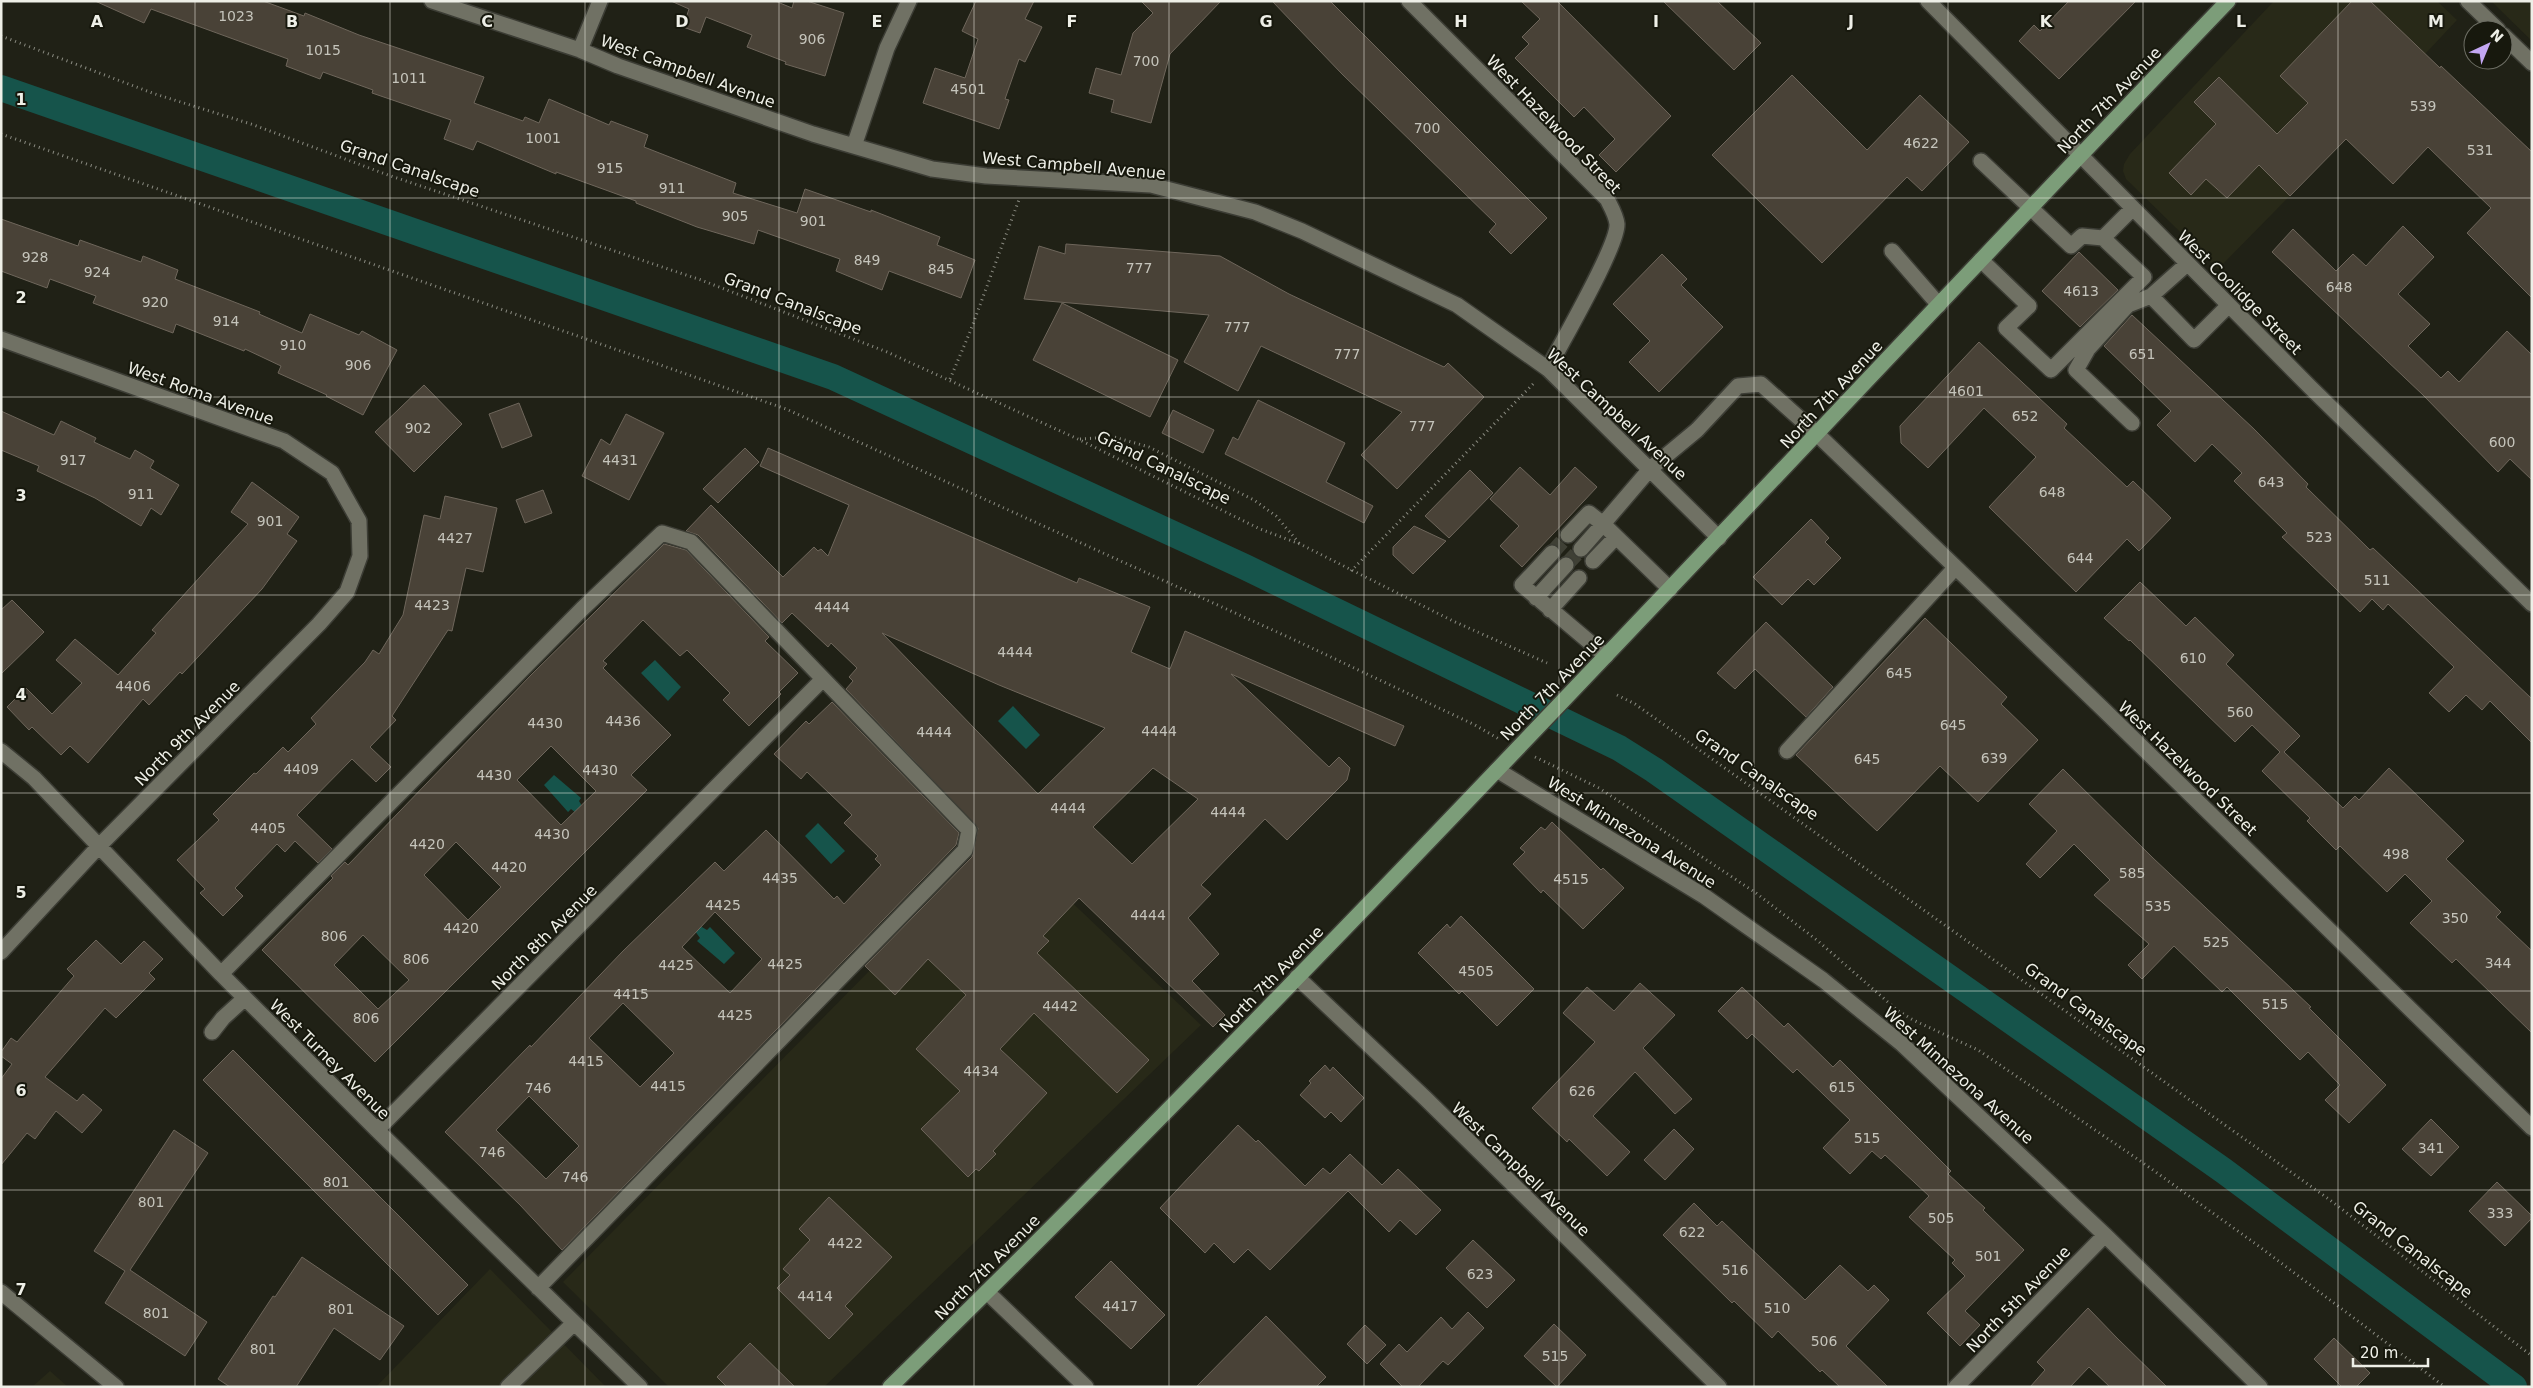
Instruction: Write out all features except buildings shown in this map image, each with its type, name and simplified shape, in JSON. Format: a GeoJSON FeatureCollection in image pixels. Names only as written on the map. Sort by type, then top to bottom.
{"type":"FeatureCollection","features":[{"type":"Feature","properties":{"kind":"main road","name":"North 7th Avenue"},"geometry":{"type":"LineString","coordinates":[[890,1387],[988,1292],[1525,741],[2228,1]]}},
{"type":"Feature","properties":{"kind":"street","name":"West Campbell Avenue"},"geometry":{"type":"LineString","coordinates":[[432,1],[580,50],[618,66],[854,146],[932,169],[1151,186],[1255,212],[1302,231],[1458,304],[1548,369],[1719,538]]}},
{"type":"Feature","properties":{"kind":"street"},"geometry":{"type":"LineString","coordinates":[[580,50],[600,1]]}},
{"type":"Feature","properties":{"kind":"street"},"geometry":{"type":"LineString","coordinates":[[854,146],[887,48],[909,1]]}},
{"type":"Feature","properties":{"kind":"street","name":"West Hazelwood Street"},"geometry":{"type":"LineString","coordinates":[[1409,1],[1607,199],[1615,214],[1617,225],[1611,247],[1548,369]]}},
{"type":"Feature","properties":{"kind":"street","name":"West Coolidge Street"},"geometry":{"type":"LineString","coordinates":[[1928,1],[2229,305],[2532,604]]}},
{"type":"Feature","properties":{"kind":"street"},"geometry":{"type":"LineString","coordinates":[[2468,1],[2488,20]]}},
{"type":"Feature","properties":{"kind":"street"},"geometry":{"type":"LineString","coordinates":[[2513,45],[2532,63]]}},
{"type":"Feature","properties":{"kind":"street"},"geometry":{"type":"LineString","coordinates":[[1982,161],[2071,246],[2082,236],[2104,238],[2144,277],[2051,370],[2006,328],[2029,306],[1982,260]]}},
{"type":"Feature","properties":{"kind":"street"},"geometry":{"type":"LineString","coordinates":[[2104,238],[2133,208]]}},
{"type":"Feature","properties":{"kind":"street"},"geometry":{"type":"LineString","coordinates":[[1892,251],[1939,305]]}},
{"type":"Feature","properties":{"kind":"street"},"geometry":{"type":"LineString","coordinates":[[2132,422],[2076,370],[2088,349],[2128,305],[2151,296],[2188,264]]}},
{"type":"Feature","properties":{"kind":"street"},"geometry":{"type":"LineString","coordinates":[[2151,296],[2194,340],[2229,305]]}},
{"type":"Feature","properties":{"kind":"street","name":"West Roma Avenue"},"geometry":{"type":"LineString","coordinates":[[1,338],[284,441],[332,473],[358,521]]}},
{"type":"Feature","properties":{"kind":"street","name":"West Hazelwood Street"},"geometry":{"type":"LineString","coordinates":[[1581,549],[1650,470],[1697,430],[1738,386],[1761,384],[1817,434],[2532,1128]]}},
{"type":"Feature","properties":{"kind":"street"},"geometry":{"type":"LineString","coordinates":[[1568,536],[1589,513],[1603,524],[1670,589]]}},
{"type":"Feature","properties":{"kind":"street","name":"North 9th Avenue"},"geometry":{"type":"LineString","coordinates":[[1,952],[100,845],[319,624],[347,592],[360,556],[358,521]]}},
{"type":"Feature","properties":{"kind":"street"},"geometry":{"type":"LineString","coordinates":[[221,974],[575,616],[662,533],[691,542],[822,680],[969,830],[965,850],[538,1288]]}},
{"type":"Feature","properties":{"kind":"street"},"geometry":{"type":"LineString","coordinates":[[1593,561],[1616,537]]}},
{"type":"Feature","properties":{"kind":"street"},"geometry":{"type":"LineString","coordinates":[[1552,552],[1522,585],[1606,656]]}},
{"type":"Feature","properties":{"kind":"street"},"geometry":{"type":"LineString","coordinates":[[1536,598],[1566,565]]}},
{"type":"Feature","properties":{"kind":"street"},"geometry":{"type":"LineString","coordinates":[[1787,751],[1955,568]]}},
{"type":"Feature","properties":{"kind":"street"},"geometry":{"type":"LineString","coordinates":[[1550,610],[1579,578]]}},
{"type":"Feature","properties":{"kind":"street","name":"North 8th Avenue"},"geometry":{"type":"LineString","coordinates":[[377,1130],[822,680]]}},
{"type":"Feature","properties":{"kind":"street","name":"West Turney Avenue"},"geometry":{"type":"LineString","coordinates":[[1,751],[34,778],[100,845],[221,974],[377,1130],[640,1387]]}},
{"type":"Feature","properties":{"kind":"street","name":"West Minnezona Avenue"},"geometry":{"type":"LineString","coordinates":[[1497,770],[1704,896],[1823,980],[1902,1044],[2105,1235],[2260,1387]]}},
{"type":"Feature","properties":{"kind":"street","name":"West Campbell Avenue"},"geometry":{"type":"LineString","coordinates":[[1297,977],[1425,1098],[1719,1387]]}},
{"type":"Feature","properties":{"kind":"street"},"geometry":{"type":"LineString","coordinates":[[212,1032],[223,1018],[245,998]]}},
{"type":"Feature","properties":{"kind":"street","name":"North 5th Avenue"},"geometry":{"type":"LineString","coordinates":[[1956,1387],[2105,1235]]}},
{"type":"Feature","properties":{"kind":"street"},"geometry":{"type":"LineString","coordinates":[[1,1292],[116,1387]]}},
{"type":"Feature","properties":{"kind":"street"},"geometry":{"type":"LineString","coordinates":[[988,1292],[1086,1387]]}},
{"type":"Feature","properties":{"kind":"street"},"geometry":{"type":"LineString","coordinates":[[508,1387],[574,1323]]}},
{"type":"Feature","properties":{"kind":"path","name":"Grand Canalscape"},"geometry":{"type":"LineString","coordinates":[[1,36],[155,94],[251,124],[388,175],[701,280],[887,352],[950,379],[1080,440],[1260,529],[1300,544],[1453,621],[1547,663]]}},
{"type":"Feature","properties":{"kind":"path"},"geometry":{"type":"LineString","coordinates":[[1,134],[786,409],[1299,642],[1480,728]]}},
{"type":"Feature","properties":{"kind":"path"},"geometry":{"type":"LineString","coordinates":[[950,379],[970,332],[1017,203],[1030,178]]}},
{"type":"Feature","properties":{"kind":"path"},"geometry":{"type":"LineString","coordinates":[[1351,571],[1548,369]]}},
{"type":"Feature","properties":{"kind":"path"},"geometry":{"type":"LineString","coordinates":[[1080,440],[1114,438],[1149,447],[1254,500],[1276,516],[1300,544]]}},
{"type":"Feature","properties":{"kind":"path","name":"Grand Canalscape"},"geometry":{"type":"LineString","coordinates":[[1617,695],[1636,704],[1775,802],[2322,1194],[2532,1356]]}},
{"type":"Feature","properties":{"kind":"path"},"geometry":{"type":"LineString","coordinates":[[1557,767],[1599,788],[1756,893],[1818,941],[1897,1010],[1913,1020],[1978,1050],[2139,1160],[2260,1246],[2445,1387]]}},
{"type":"Feature","properties":{"kind":"shaded area"},"geometry":{"type":"Polygon","coordinates":[[[2274,1],[2437,1],[2457,20],[2333,152],[2218,269],[2126,179],[2123,171],[2124,164],[2130,154],[2274,1]]]}},
{"type":"Feature","properties":{"kind":"shaded area"},"geometry":{"type":"Polygon","coordinates":[[[2491,1],[2532,1],[2532,41],[2513,22],[2513,20],[2510,20],[2491,1]]]}},
{"type":"Feature","properties":{"kind":"shaded area"},"geometry":{"type":"Polygon","coordinates":[[[1002,836],[1201,1025],[824,1387],[669,1387],[563,1282],[1002,836]]]}},
{"type":"Feature","properties":{"kind":"shaded area"},"geometry":{"type":"Polygon","coordinates":[[[490,1269],[606,1387],[376,1387],[490,1269]]]}},
{"type":"Feature","properties":{"kind":"shaded area"},"geometry":{"type":"Polygon","coordinates":[[[50,1371],[68,1387],[32,1387],[50,1371]]]}},
{"type":"Feature","properties":{"kind":"water"},"geometry":{"type":"Polygon","coordinates":[[[655,660],[681,687],[668,701],[641,673],[655,660]]]}},
{"type":"Feature","properties":{"kind":"water"},"geometry":{"type":"Polygon","coordinates":[[[1013,706],[1040,735],[1026,749],[998,721],[1013,706]]]}},
{"type":"Feature","properties":{"kind":"water"},"geometry":{"type":"Polygon","coordinates":[[[554,775],[581,798],[579,801],[582,806],[576,813],[571,809],[568,812],[544,785],[554,775]]]}},
{"type":"Feature","properties":{"kind":"water"},"geometry":{"type":"Polygon","coordinates":[[[818,823],[845,851],[831,864],[805,836],[818,823]]]}},
{"type":"Feature","properties":{"kind":"water"},"geometry":{"type":"Polygon","coordinates":[[[700,926],[707,930],[710,927],[735,953],[724,964],[697,941],[700,938],[695,931],[700,926]]]}},
{"type":"Feature","properties":{"kind":"waterway"},"geometry":{"type":"LineString","coordinates":[[1,88],[833,377],[1245,567],[1619,748],[1654,770],[2224,1171],[2514,1387]]}},
{"type":"Feature","properties":{"kind":"tunnel"},"geometry":{"type":"LineString","coordinates":[[1552,553],[1568,535]]}},
{"type":"Feature","properties":{"kind":"tunnel"},"geometry":{"type":"LineString","coordinates":[[1566,565],[1581,549]]}}]}
